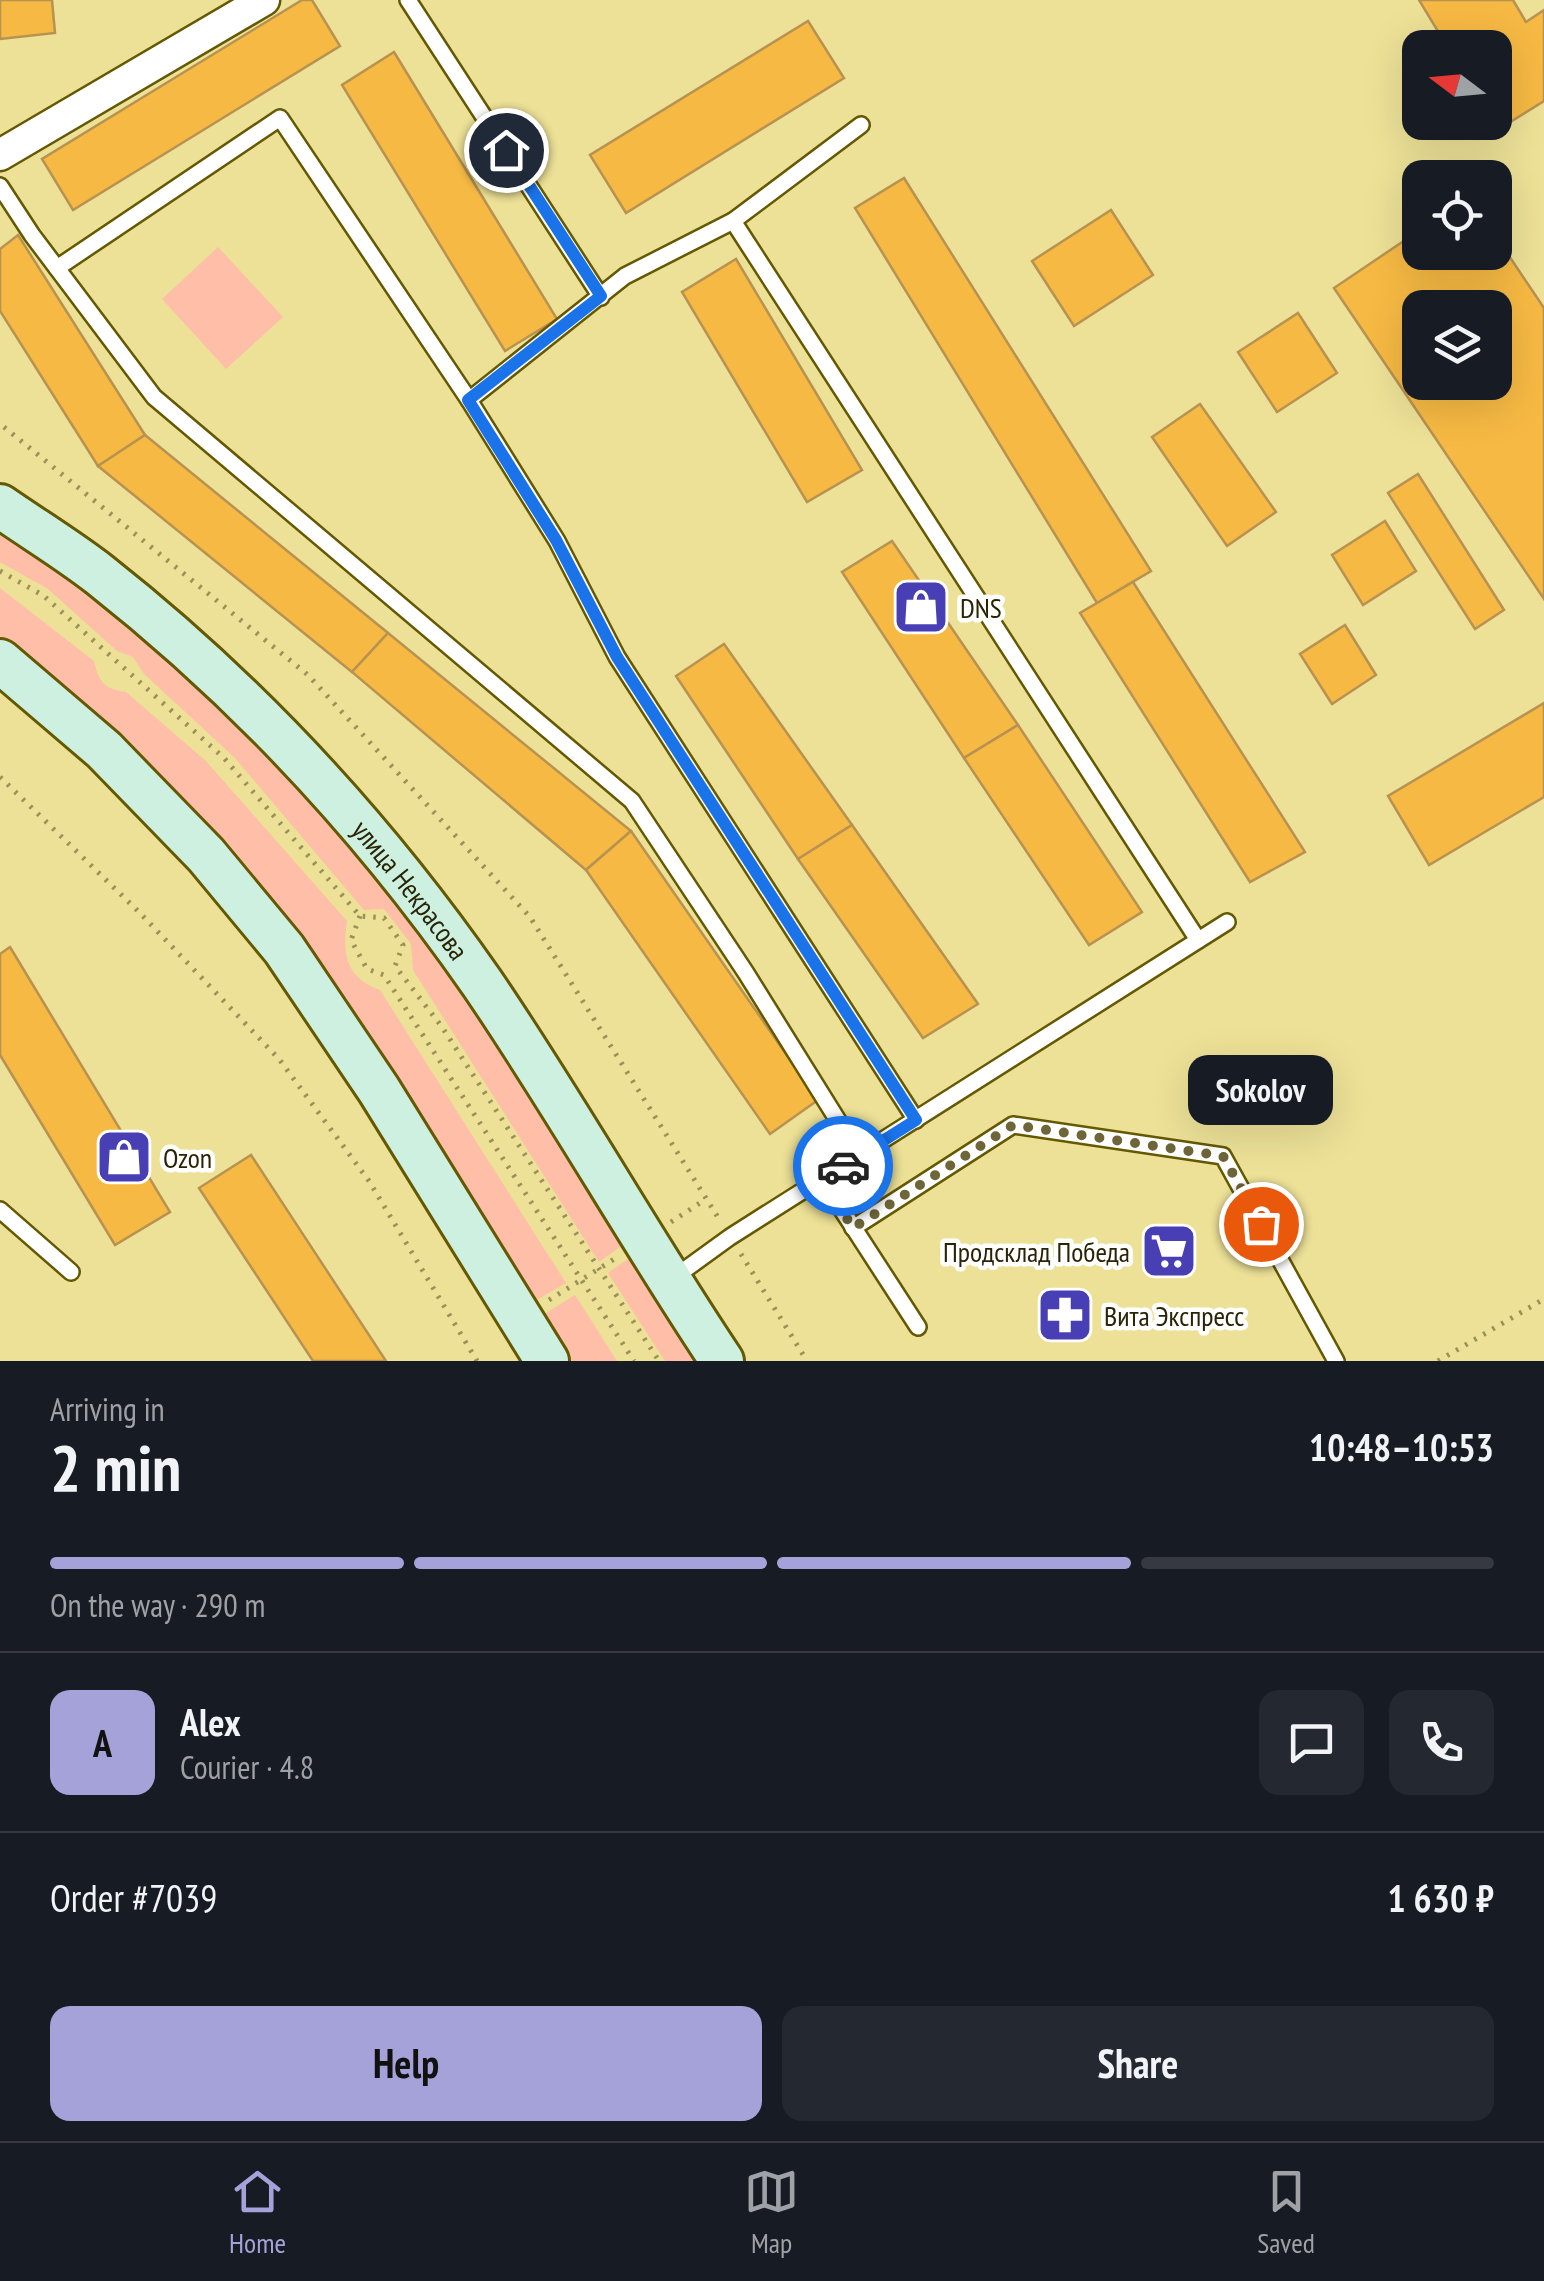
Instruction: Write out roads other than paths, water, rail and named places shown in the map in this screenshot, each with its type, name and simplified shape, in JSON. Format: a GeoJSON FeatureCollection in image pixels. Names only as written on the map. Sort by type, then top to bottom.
{"type":"FeatureCollection","features":[{"type":"Feature","properties":{"kind":"main road","name":"улица Некрасова"},"geometry":{"type":"LineString","coordinates":[[0,506],[98,573],[177,640],[281,736],[381,850],[482,984],[722,1361]]}},
{"type":"Feature","properties":{"kind":"main road"},"geometry":{"type":"LineString","coordinates":[[0,661],[104,750],[206,855],[284,949],[380,1090],[547,1361]]}},
{"type":"Feature","properties":{"kind":"street"},"geometry":{"type":"LineString","coordinates":[[0,155],[264,0]]}},
{"type":"Feature","properties":{"kind":"lane"},"geometry":{"type":"LineString","coordinates":[[408,0],[601,296]]}},
{"type":"Feature","properties":{"kind":"lane"},"geometry":{"type":"LineString","coordinates":[[57,268],[280,118],[468,400],[556,540],[617,657],[916,1120]]}},
{"type":"Feature","properties":{"kind":"lane"},"geometry":{"type":"LineString","coordinates":[[468,400],[625,276],[732,221],[862,124]]}},
{"type":"Feature","properties":{"kind":"lane"},"geometry":{"type":"LineString","coordinates":[[0,186],[154,397],[632,802],[746,973],[860,1156]]}},
{"type":"Feature","properties":{"kind":"lane"},"geometry":{"type":"LineString","coordinates":[[732,221],[1198,940]]}},
{"type":"Feature","properties":{"kind":"lane"},"geometry":{"type":"LineString","coordinates":[[668,1281],[730,1237],[1227,922]]}},
{"type":"Feature","properties":{"kind":"lane"},"geometry":{"type":"LineString","coordinates":[[853,1228],[1013,1125],[1223,1156],[1336,1361]]}},
{"type":"Feature","properties":{"kind":"lane"},"geometry":{"type":"LineString","coordinates":[[822,1180],[918,1328]]}},
{"type":"Feature","properties":{"kind":"lane"},"geometry":{"type":"LineString","coordinates":[[0,1210],[70,1272]]}},
{"type":"Feature","properties":{"kind":"place","name":"DNS"},"geometry":{"type":"Point","coordinates":[921,607]}},
{"type":"Feature","properties":{"kind":"place","name":"Ozon"},"geometry":{"type":"Point","coordinates":[124,1157]}},
{"type":"Feature","properties":{"kind":"place","name":"Sokolov"},"geometry":{"type":"Point","coordinates":[1261,1224]}},
{"type":"Feature","properties":{"kind":"place","name":"Продсклад Победа"},"geometry":{"type":"Point","coordinates":[1169,1251]}},
{"type":"Feature","properties":{"kind":"place","name":"Вита Экспресс"},"geometry":{"type":"Point","coordinates":[1065,1315]}}]}
